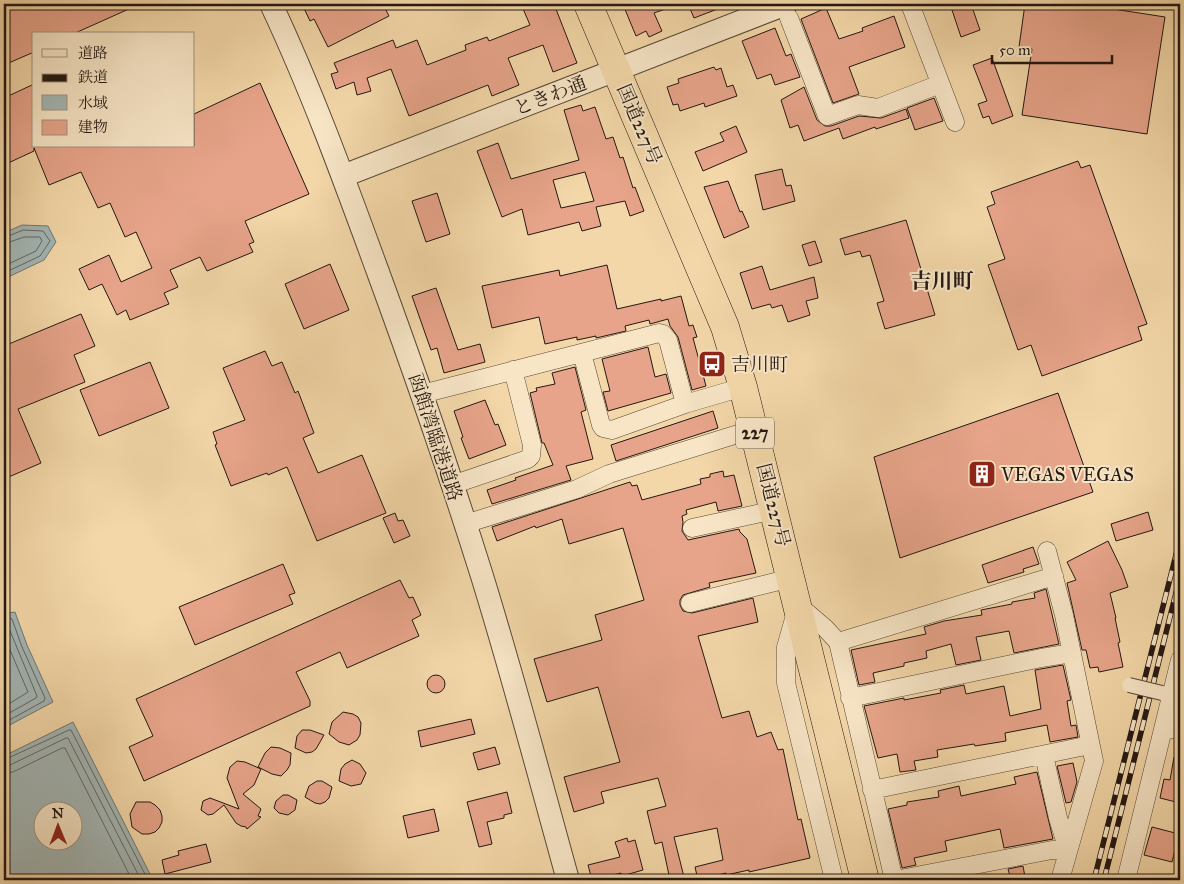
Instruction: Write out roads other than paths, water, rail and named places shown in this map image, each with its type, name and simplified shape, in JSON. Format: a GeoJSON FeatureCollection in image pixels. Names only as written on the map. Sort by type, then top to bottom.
{"type":"FeatureCollection","features":[{"type":"Feature","properties":{"kind":"highway","name":"国道227号"},"geometry":{"type":"LineString","coordinates":[[588,4],[725,327],[744,387],[865,880]]}},
{"type":"Feature","properties":{"kind":"street","name":"函館湾臨港道路"},"geometry":{"type":"LineString","coordinates":[[271,4],[298,61],[422,394],[465,524],[527,729],[568,880]]}},
{"type":"Feature","properties":{"kind":"street"},"geometry":{"type":"LineString","coordinates":[[910,4],[955,122]]}},
{"type":"Feature","properties":{"kind":"street","name":"ときわ通"},"geometry":{"type":"LineString","coordinates":[[342,176],[616,69],[788,11]]}},
{"type":"Feature","properties":{"kind":"street"},"geometry":{"type":"LineString","coordinates":[[788,11],[827,116],[858,105],[878,108],[940,84]]}},
{"type":"Feature","properties":{"kind":"street"},"geometry":{"type":"LineString","coordinates":[[422,394],[659,333],[663,334],[668,340],[685,404]]}},
{"type":"Feature","properties":{"kind":"street"},"geometry":{"type":"LineString","coordinates":[[582,353],[601,425],[603,428],[612,430],[685,404],[744,387]]}},
{"type":"Feature","properties":{"kind":"street"},"geometry":{"type":"LineString","coordinates":[[452,485],[528,460],[531,456],[532,445],[513,370]]}},
{"type":"Feature","properties":{"kind":"street"},"geometry":{"type":"LineString","coordinates":[[465,524],[576,489],[609,474],[754,429]]}},
{"type":"Feature","properties":{"kind":"street"},"geometry":{"type":"LineString","coordinates":[[692,528],[775,510]]}},
{"type":"Feature","properties":{"kind":"street"},"geometry":{"type":"LineString","coordinates":[[1047,551],[1072,653],[1094,761],[1060,880]]}},
{"type":"Feature","properties":{"kind":"street"},"geometry":{"type":"LineString","coordinates":[[838,642],[1054,576]]}},
{"type":"Feature","properties":{"kind":"street"},"geometry":{"type":"LineString","coordinates":[[690,602],[791,578]]}},
{"type":"Feature","properties":{"kind":"street"},"geometry":{"type":"LineString","coordinates":[[834,880],[786,683],[786,647],[798,605],[838,642],[894,880],[1052,850],[1068,850]]}},
{"type":"Feature","properties":{"kind":"street"},"geometry":{"type":"LineString","coordinates":[[850,698],[1072,653]]}},
{"type":"Feature","properties":{"kind":"street"},"geometry":{"type":"LineString","coordinates":[[1126,880],[1180,660]]}},
{"type":"Feature","properties":{"kind":"street"},"geometry":{"type":"LineString","coordinates":[[1128,685],[1162,693]]}},
{"type":"Feature","properties":{"kind":"street"},"geometry":{"type":"LineString","coordinates":[[1163,731],[1180,728]]}},
{"type":"Feature","properties":{"kind":"street"},"geometry":{"type":"LineString","coordinates":[[872,790],[1090,745]]}},
{"type":"Feature","properties":{"kind":"street"},"geometry":{"type":"LineString","coordinates":[[1044,754],[1058,818],[1068,850]]}},
{"type":"Feature","properties":{"kind":"water"},"geometry":{"type":"Polygon","coordinates":[[[22,225],[48,226],[56,242],[44,260],[4,279],[4,233],[22,225]]]}},
{"type":"Feature","properties":{"kind":"water"},"geometry":{"type":"Polygon","coordinates":[[[4,604],[8,613],[15,612],[27,645],[53,702],[4,728],[4,604]]]}},
{"type":"Feature","properties":{"kind":"water"},"geometry":{"type":"Polygon","coordinates":[[[73,722],[153,880],[4,880],[4,756],[73,722]]]}},
{"type":"Feature","properties":{"kind":"railway"},"geometry":{"type":"LineString","coordinates":[[1094,880],[1180,539]]}},
{"type":"Feature","properties":{"kind":"railway"},"geometry":{"type":"LineString","coordinates":[[1104,880],[1180,577]]}},
{"type":"Feature","properties":{"kind":"place","name":"吉川町"},"geometry":{"type":"Point","coordinates":[712,364]}},
{"type":"Feature","properties":{"kind":"place","name":"VEGAS VEGAS"},"geometry":{"type":"Point","coordinates":[982,474]}},
{"type":"Feature","properties":{"kind":"district","name":"吉川町"},"geometry":{"type":"Point","coordinates":[942,281]}}]}
